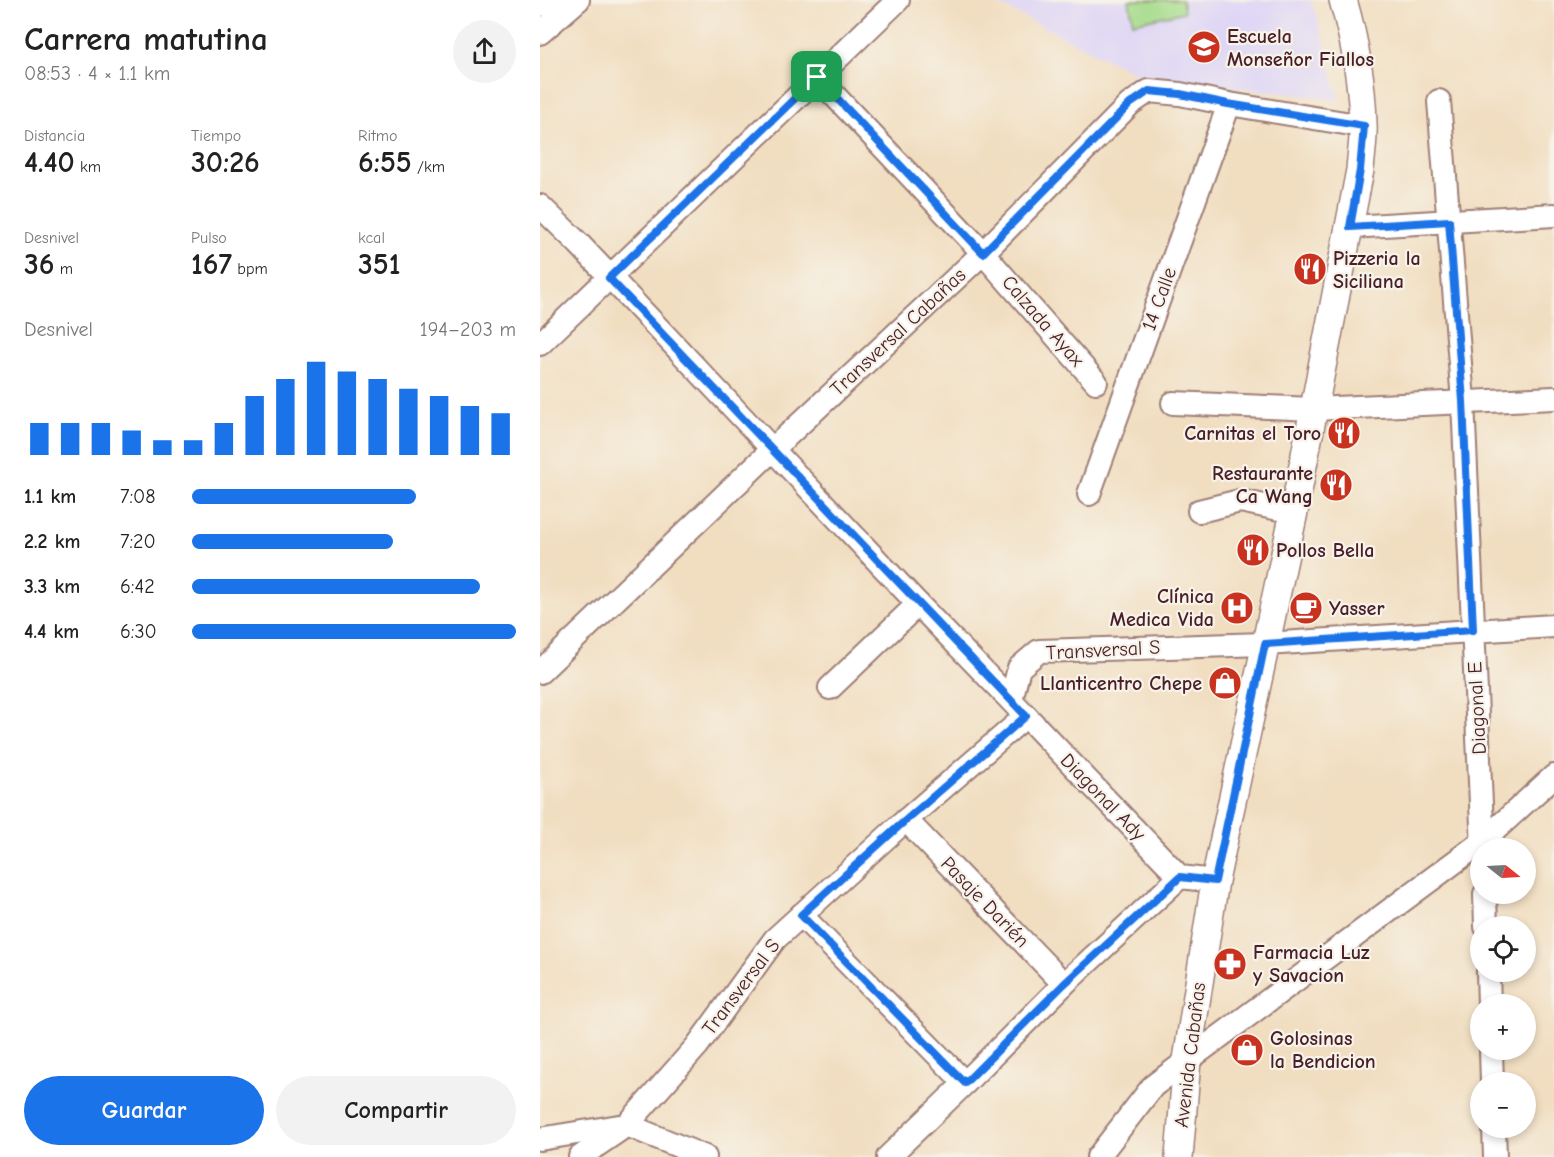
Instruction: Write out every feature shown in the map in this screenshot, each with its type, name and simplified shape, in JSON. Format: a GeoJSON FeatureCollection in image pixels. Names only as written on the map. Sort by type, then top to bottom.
{"type":"FeatureCollection","features":[{"type":"Feature","properties":{"kind":"street"},"geometry":{"type":"LineString","coordinates":[[540,5],[553,0]]}},
{"type":"Feature","properties":{"kind":"street"},"geometry":{"type":"LineString","coordinates":[[540,33],[579,0]]}},
{"type":"Feature","properties":{"kind":"street"},"geometry":{"type":"LineString","coordinates":[[540,344],[898,0]]}},
{"type":"Feature","properties":{"kind":"street","name":"Avenida Cabañas"},"geometry":{"type":"LineString","coordinates":[[1179,1157],[1187,1060],[1215,881],[1294,512],[1360,170],[1364,126],[1359,69],[1351,26],[1343,0]]}},
{"type":"Feature","properties":{"kind":"street","name":"Calzada Ayax"},"geometry":{"type":"LineString","coordinates":[[817,77],[983,253],[1096,382]]}},
{"type":"Feature","properties":{"kind":"street","name":"Transversal Cabañas"},"geometry":{"type":"LineString","coordinates":[[540,672],[773,449],[983,253],[1130,104],[1149,91],[1180,94],[1364,126]]}},
{"type":"Feature","properties":{"kind":"street","name":"Diagonal E"},"geometry":{"type":"LineString","coordinates":[[1439,101],[1463,401],[1483,838]]}},
{"type":"Feature","properties":{"kind":"street","name":"14 Calle"},"geometry":{"type":"LineString","coordinates":[[1089,494],[1228,104]]}},
{"type":"Feature","properties":{"kind":"street","name":"Diagonal Ady"},"geometry":{"type":"LineString","coordinates":[[540,206],[579,244],[918,604],[1180,877]]}},
{"type":"Feature","properties":{"kind":"street"},"geometry":{"type":"LineString","coordinates":[[1350,227],[1554,215]]}},
{"type":"Feature","properties":{"kind":"street"},"geometry":{"type":"LineString","coordinates":[[1173,403],[1313,409],[1554,398]]}},
{"type":"Feature","properties":{"kind":"street"},"geometry":{"type":"LineString","coordinates":[[1199,511],[1240,501],[1294,512]]}},
{"type":"Feature","properties":{"kind":"street"},"geometry":{"type":"LineString","coordinates":[[830,688],[918,604]]}},
{"type":"Feature","properties":{"kind":"street","name":"Transversal S"},"geometry":{"type":"LineString","coordinates":[[580,1157],[627,1125],[697,1046],[775,939],[906,820],[1019,708],[1019,668],[1039,651],[1265,644],[1554,626]]}},
{"type":"Feature","properties":{"kind":"street"},"geometry":{"type":"LineString","coordinates":[[1490,838],[1554,776]]}},
{"type":"Feature","properties":{"kind":"street","name":"Pasaje Darién"},"geometry":{"type":"LineString","coordinates":[[906,820],[1064,984]]}},
{"type":"Feature","properties":{"kind":"street"},"geometry":{"type":"LineString","coordinates":[[1098,1157],[1153,1086],[1470,854]]}},
{"type":"Feature","properties":{"kind":"street"},"geometry":{"type":"LineString","coordinates":[[888,1157],[1064,984],[1180,877],[1215,881]]}},
{"type":"Feature","properties":{"kind":"street"},"geometry":{"type":"LineString","coordinates":[[801,915],[965,1083]]}},
{"type":"Feature","properties":{"kind":"street"},"geometry":{"type":"LineString","coordinates":[[540,1139],[627,1125],[705,1157]]}},
{"type":"Feature","properties":{"kind":"street"},"geometry":{"type":"LineString","coordinates":[[1494,1138],[1495,1157]]}},
{"type":"Feature","properties":{"kind":"shaded area","name":"Escuela Monseñor Fiallos"},"geometry":{"type":"Polygon","coordinates":[[[990,0],[1310,0],[1318,19],[1339,100],[1139,75],[990,0]]]}},
{"type":"Feature","properties":{"kind":"green space"},"geometry":{"type":"Polygon","coordinates":[[[1129,0],[1182,0],[1184,12],[1133,23],[1129,0]]]}},
{"type":"Feature","properties":{"kind":"place","name":"Escuela Monseñor Fiallos"},"geometry":{"type":"Point","coordinates":[1204,47]}},
{"type":"Feature","properties":{"kind":"place","name":"Pizzeria la Siciliana"},"geometry":{"type":"Point","coordinates":[1310,269]}},
{"type":"Feature","properties":{"kind":"place","name":"Carnitas el Toro"},"geometry":{"type":"Point","coordinates":[1344,433]}},
{"type":"Feature","properties":{"kind":"place","name":"Restaurante Ca Wang"},"geometry":{"type":"Point","coordinates":[1336,485]}},
{"type":"Feature","properties":{"kind":"place","name":"Pollos Bella"},"geometry":{"type":"Point","coordinates":[1253,550]}},
{"type":"Feature","properties":{"kind":"place","name":"Clínica Medica Vida"},"geometry":{"type":"Point","coordinates":[1237,608]}},
{"type":"Feature","properties":{"kind":"place","name":"Yasser"},"geometry":{"type":"Point","coordinates":[1306,608]}},
{"type":"Feature","properties":{"kind":"place","name":"Llanticentro Chepe"},"geometry":{"type":"Point","coordinates":[1225,683]}},
{"type":"Feature","properties":{"kind":"place","name":"Farmacia Luz y Savacion"},"geometry":{"type":"Point","coordinates":[1230,964]}},
{"type":"Feature","properties":{"kind":"place","name":"Golosinas la Bendicion"},"geometry":{"type":"Point","coordinates":[1247,1050]}},
{"type":"Feature","properties":{"kind":"route"},"geometry":{"type":"LineString","coordinates":[[817,77],[983,253],[1130,104],[1149,91],[1180,94],[1364,126],[1360,170],[1350,227],[1449,221],[1463,401],[1473,630],[1265,644],[1215,881],[1180,877],[1064,984],[965,1083],[801,915],[1026,716],[609,278],[817,77]]}}]}
